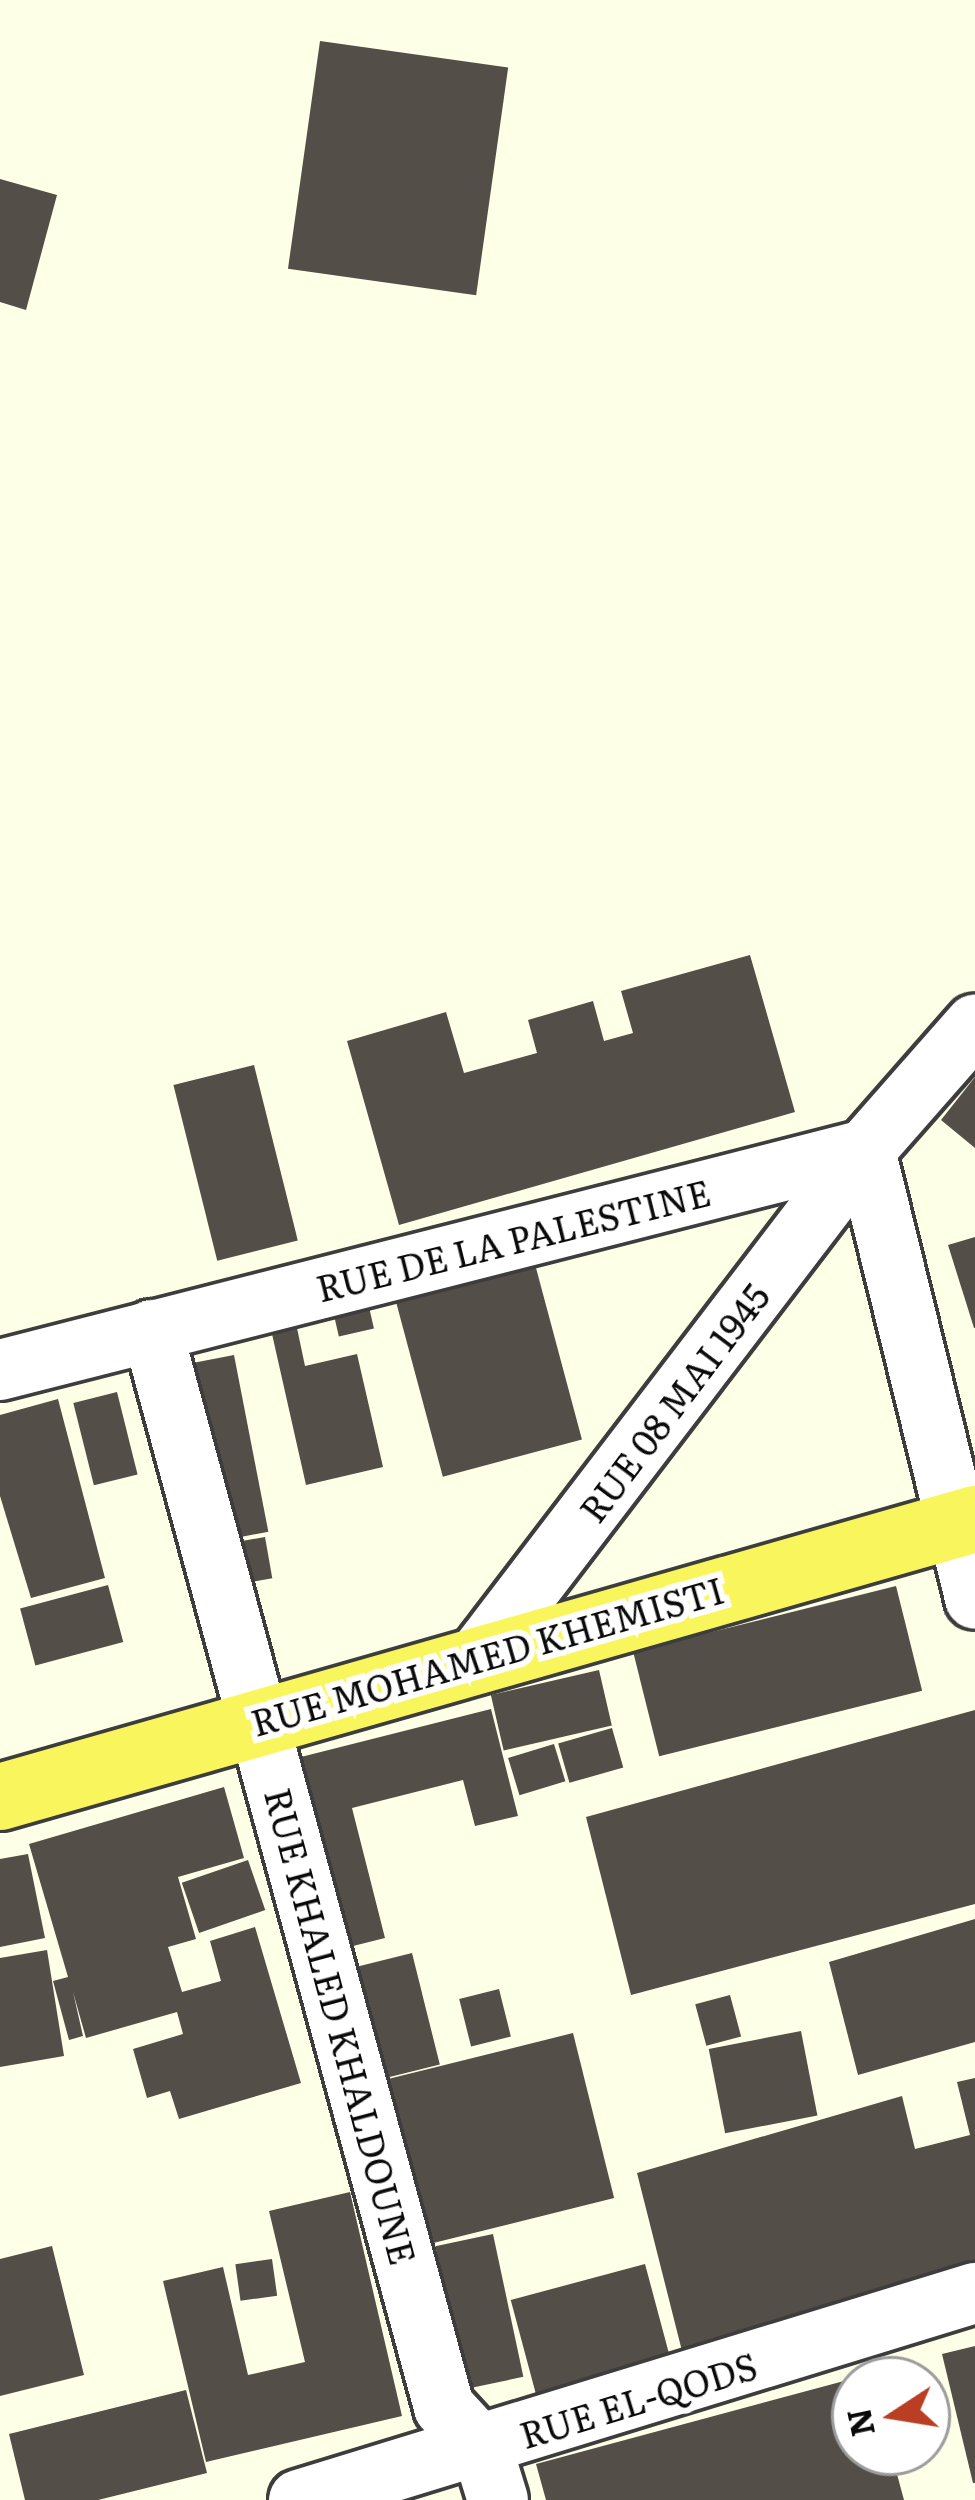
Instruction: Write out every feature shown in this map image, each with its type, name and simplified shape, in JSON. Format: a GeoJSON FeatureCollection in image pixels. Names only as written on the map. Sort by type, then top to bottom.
{"type":"FeatureCollection","features":[{"type":"Feature","properties":{"kind":"main road","name":"RUE MOHAMED KHEMISTI"},"geometry":{"type":"LineString","coordinates":[[0,1797],[481,1653],[964,1521]]}},
{"type":"Feature","properties":{"kind":"street"},"geometry":{"type":"LineString","coordinates":[[975,1025],[865,1150],[964,1521],[975,1599]]}},
{"type":"Feature","properties":{"kind":"street","name":"RUE DE LA PALESTINE"},"geometry":{"type":"LineString","coordinates":[[0,1370],[865,1150]]}},
{"type":"Feature","properties":{"kind":"street","name":"RUE 08 MAI 1945"},"geometry":{"type":"LineString","coordinates":[[481,1653],[865,1150]]}},
{"type":"Feature","properties":{"kind":"street","name":"RUE KHALED KHALDOUNE"},"geometry":{"type":"LineString","coordinates":[[152,1330],[444,2407],[490,2474]]}},
{"type":"Feature","properties":{"kind":"street","name":"RUE EL-QODS"},"geometry":{"type":"LineString","coordinates":[[299,2500],[490,2474],[975,2293]]}},
{"type":"Feature","properties":{"kind":"building"},"geometry":{"type":"Polygon","coordinates":[[[320,41],[508,67],[476,295],[288,269],[320,41]]]}},
{"type":"Feature","properties":{"kind":"building"},"geometry":{"type":"Polygon","coordinates":[[[0,179],[57,195],[26,310],[0,302],[0,179]]]}},
{"type":"Feature","properties":{"kind":"building"},"geometry":{"type":"Polygon","coordinates":[[[750,955],[795,1112],[399,1225],[347,1041],[446,1012],[464,1073],[537,1053],[528,1020],[593,1001],[604,1041],[633,1033],[621,991],[750,955]]]}},
{"type":"Feature","properties":{"kind":"building"},"geometry":{"type":"Polygon","coordinates":[[[254,1065],[298,1241],[217,1261],[173,1085],[254,1065]]]}},
{"type":"Feature","properties":{"kind":"building"},"geometry":{"type":"Polygon","coordinates":[[[975,1077],[975,1148],[941,1120],[975,1077]]]}},
{"type":"Feature","properties":{"kind":"building"},"geometry":{"type":"Polygon","coordinates":[[[975,1237],[975,1328],[974,1328],[948,1245],[975,1237]]]}},
{"type":"Feature","properties":{"kind":"building"},"geometry":{"type":"Polygon","coordinates":[[[532,1253],[582,1439],[443,1477],[393,1290],[532,1253]]]}},
{"type":"Feature","properties":{"kind":"building"},"geometry":{"type":"Polygon","coordinates":[[[369,1307],[374,1328],[339,1337],[334,1315],[369,1307]]]}},
{"type":"Feature","properties":{"kind":"building"},"geometry":{"type":"Polygon","coordinates":[[[297,1328],[305,1366],[357,1354],[383,1467],[306,1485],[272,1334],[297,1328]]]}},
{"type":"Feature","properties":{"kind":"building"},"geometry":{"type":"Polygon","coordinates":[[[234,1355],[268,1532],[215,1542],[181,1365],[234,1355]]]}},
{"type":"Feature","properties":{"kind":"building"},"geometry":{"type":"Polygon","coordinates":[[[117,1392],[138,1474],[94,1485],[73,1403],[117,1392]]]}},
{"type":"Feature","properties":{"kind":"building"},"geometry":{"type":"Polygon","coordinates":[[[58,1399],[105,1578],[31,1598],[0,1496],[0,1415],[58,1399]]]}},
{"type":"Feature","properties":{"kind":"building"},"geometry":{"type":"Polygon","coordinates":[[[265,1537],[272,1578],[234,1585],[227,1544],[265,1537]]]}},
{"type":"Feature","properties":{"kind":"building"},"geometry":{"type":"Polygon","coordinates":[[[108,1585],[123,1642],[35,1666],[20,1609],[108,1585]]]}},
{"type":"Feature","properties":{"kind":"building"},"geometry":{"type":"Polygon","coordinates":[[[896,1586],[922,1691],[659,1756],[633,1652],[896,1586]]]}},
{"type":"Feature","properties":{"kind":"building"},"geometry":{"type":"Polygon","coordinates":[[[599,1670],[612,1726],[504,1751],[491,1695],[599,1670]]]}},
{"type":"Feature","properties":{"kind":"building"},"geometry":{"type":"Polygon","coordinates":[[[491,1709],[518,1816],[475,1826],[463,1780],[352,1808],[385,1938],[341,1949],[293,1759],[491,1709]]]}},
{"type":"Feature","properties":{"kind":"building"},"geometry":{"type":"Polygon","coordinates":[[[975,1710],[975,1904],[631,1995],[586,1817],[975,1710]]]}},
{"type":"Feature","properties":{"kind":"building"},"geometry":{"type":"Polygon","coordinates":[[[612,1728],[623,1767],[569,1783],[558,1743],[612,1728]]]}},
{"type":"Feature","properties":{"kind":"building"},"geometry":{"type":"Polygon","coordinates":[[[554,1744],[565,1781],[519,1795],[508,1758],[554,1744]]]}},
{"type":"Feature","properties":{"kind":"building"},"geometry":{"type":"Polygon","coordinates":[[[224,1787],[244,1858],[178,1877],[196,1939],[168,1947],[182,1992],[221,1981],[210,1941],[255,1927],[301,2083],[179,2119],[170,2091],[147,2098],[133,2049],[183,2034],[177,2012],[86,2038],[73,1992],[83,2036],[69,2040],[53,1981],[68,1977],[29,1844],[224,1787]]]}},
{"type":"Feature","properties":{"kind":"building"},"geometry":{"type":"Polygon","coordinates":[[[28,1854],[45,1938],[0,1947],[0,1859],[28,1854]]]}},
{"type":"Feature","properties":{"kind":"building"},"geometry":{"type":"Polygon","coordinates":[[[248,1860],[265,1910],[199,1933],[182,1883],[248,1860]]]}},
{"type":"Feature","properties":{"kind":"building"},"geometry":{"type":"Polygon","coordinates":[[[975,1919],[975,2042],[858,2075],[829,1962],[975,1919]]]}},
{"type":"Feature","properties":{"kind":"building"},"geometry":{"type":"Polygon","coordinates":[[[47,1950],[64,2056],[0,2067],[0,1958],[47,1950]]]}},
{"type":"Feature","properties":{"kind":"building"},"geometry":{"type":"Polygon","coordinates":[[[412,1953],[440,2065],[382,2079],[354,1968],[412,1953]]]}},
{"type":"Feature","properties":{"kind":"building"},"geometry":{"type":"Polygon","coordinates":[[[499,1989],[511,2037],[471,2046],[459,1999],[499,1989]]]}},
{"type":"Feature","properties":{"kind":"building"},"geometry":{"type":"Polygon","coordinates":[[[730,1995],[741,2037],[706,2046],[695,2004],[730,1995]]]}},
{"type":"Feature","properties":{"kind":"building"},"geometry":{"type":"Polygon","coordinates":[[[801,2031],[817,2115],[725,2133],[709,2049],[801,2031]]]}},
{"type":"Feature","properties":{"kind":"building"},"geometry":{"type":"Polygon","coordinates":[[[573,2033],[614,2198],[418,2247],[377,2082],[573,2033]]]}},
{"type":"Feature","properties":{"kind":"building"},"geometry":{"type":"Polygon","coordinates":[[[975,2078],[975,2277],[682,2351],[637,2173],[902,2096],[915,2149],[970,2135],[957,2082],[975,2078]]]}},
{"type":"Feature","properties":{"kind":"building"},"geometry":{"type":"Polygon","coordinates":[[[350,2192],[402,2416],[206,2462],[163,2281],[223,2267],[248,2375],[305,2362],[269,2211],[350,2192]]]}},
{"type":"Feature","properties":{"kind":"building"},"geometry":{"type":"Polygon","coordinates":[[[493,2234],[523,2377],[466,2389],[435,2246],[493,2234]]]}},
{"type":"Feature","properties":{"kind":"building"},"geometry":{"type":"Polygon","coordinates":[[[52,2246],[84,2375],[0,2396],[0,2259],[52,2246]]]}},
{"type":"Feature","properties":{"kind":"building"},"geometry":{"type":"Polygon","coordinates":[[[272,2259],[277,2296],[241,2301],[235,2264],[272,2259]]]}},
{"type":"Feature","properties":{"kind":"building"},"geometry":{"type":"Polygon","coordinates":[[[645,2264],[670,2358],[536,2394],[511,2300],[645,2264]]]}},
{"type":"Feature","properties":{"kind":"building"},"geometry":{"type":"Polygon","coordinates":[[[975,2346],[975,2483],[951,2391],[951,2356],[942,2354],[975,2346]]]}},
{"type":"Feature","properties":{"kind":"building"},"geometry":{"type":"Polygon","coordinates":[[[831,2385],[831,2476],[898,2476],[904,2500],[546,2500],[536,2464],[831,2385]]]}},
{"type":"Feature","properties":{"kind":"building"},"geometry":{"type":"Polygon","coordinates":[[[186,2390],[207,2473],[98,2500],[25,2500],[9,2434],[186,2390]]]}}]}
